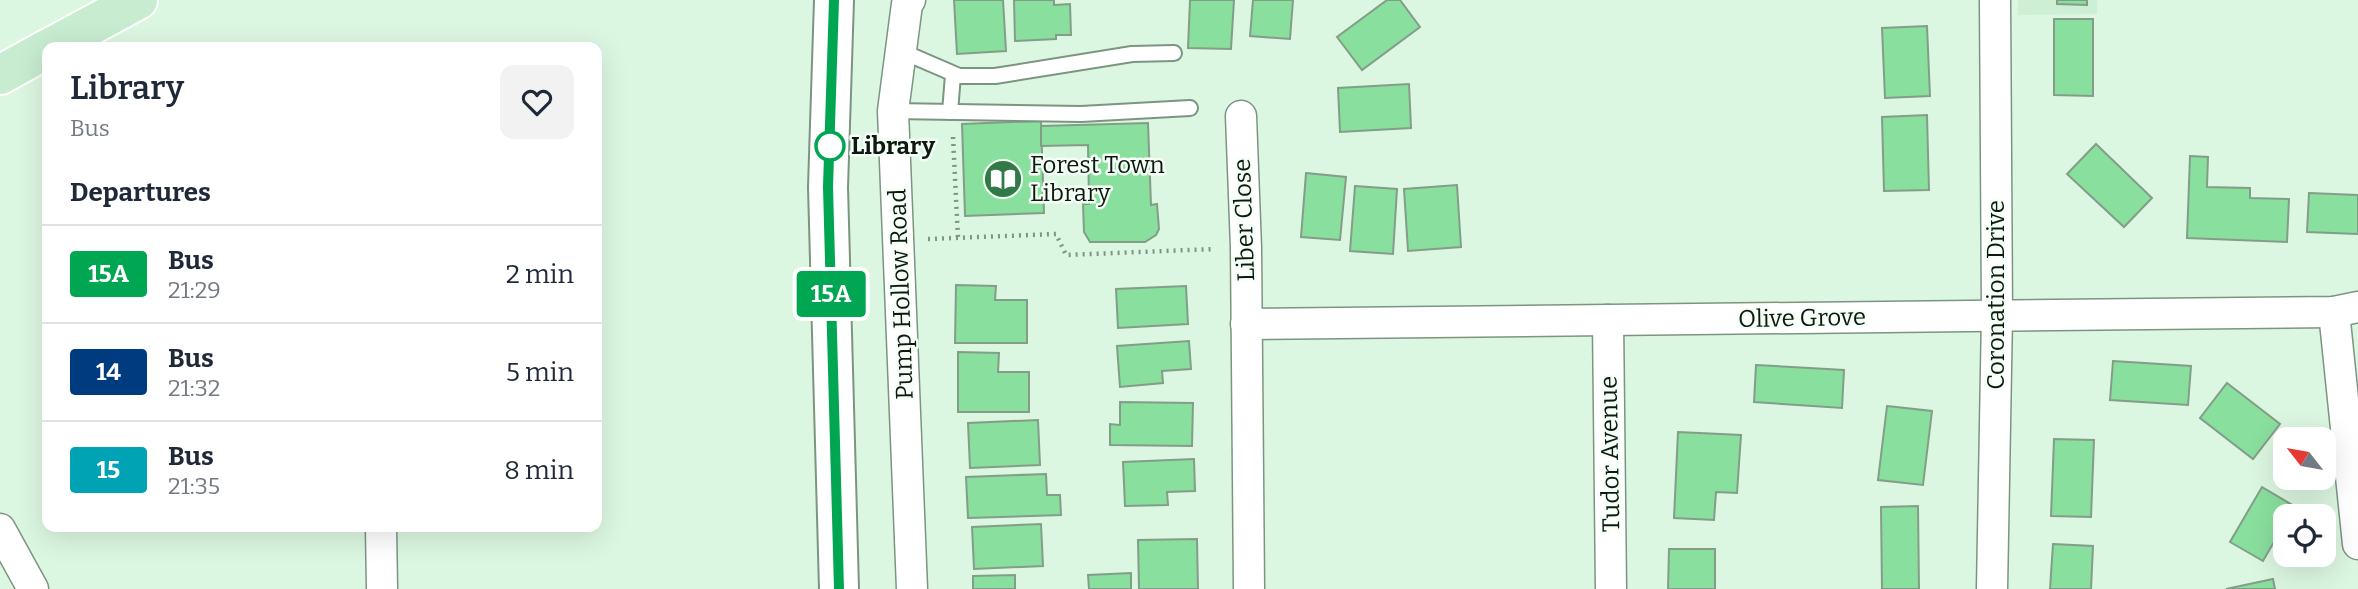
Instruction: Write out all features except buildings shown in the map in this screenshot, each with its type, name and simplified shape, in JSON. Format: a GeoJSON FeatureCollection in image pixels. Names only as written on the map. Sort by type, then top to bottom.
{"type":"FeatureCollection","features":[{"type":"Feature","properties":{"kind":"main road"},"geometry":{"type":"LineString","coordinates":[[60,42],[138,0]]}},
{"type":"Feature","properties":{"kind":"main road"},"geometry":{"type":"LineString","coordinates":[[834,0],[828,187],[839,589]]}},
{"type":"Feature","properties":{"kind":"main road"},"geometry":{"type":"LineString","coordinates":[[0,75],[42,52]]}},
{"type":"Feature","properties":{"kind":"street","name":"Pump Hollow Road"},"geometry":{"type":"LineString","coordinates":[[910,0],[907,4],[893,111],[912,589]]}},
{"type":"Feature","properties":{"kind":"street","name":"Coronation Drive"},"geometry":{"type":"LineString","coordinates":[[1992,589],[1997,316],[1995,0]]}},
{"type":"Feature","properties":{"kind":"street","name":"Liber Close"},"geometry":{"type":"LineString","coordinates":[[1241,116],[1246,248],[1250,589]]}},
{"type":"Feature","properties":{"kind":"street","name":"Olive Grove"},"geometry":{"type":"LineString","coordinates":[[1246,324],[2346,310]]}},
{"type":"Feature","properties":{"kind":"street"},"geometry":{"type":"LineString","coordinates":[[2346,310],[2358,544]]}},
{"type":"Feature","properties":{"kind":"street","name":"Tudor Avenue"},"geometry":{"type":"LineString","coordinates":[[1608,320],[1611,589]]}},
{"type":"Feature","properties":{"kind":"street"},"geometry":{"type":"LineString","coordinates":[[0,529],[33,589]]}},
{"type":"Feature","properties":{"kind":"street"},"geometry":{"type":"LineString","coordinates":[[381,532],[382,589]]}},
{"type":"Feature","properties":{"kind":"lane"},"geometry":{"type":"LineString","coordinates":[[901,51],[953,75],[995,76],[1132,54],[1174,53]]}},
{"type":"Feature","properties":{"kind":"lane"},"geometry":{"type":"LineString","coordinates":[[950,112],[953,75]]}},
{"type":"Feature","properties":{"kind":"lane"},"geometry":{"type":"LineString","coordinates":[[893,111],[1081,114],[1190,108]]}},
{"type":"Feature","properties":{"kind":"path"},"geometry":{"type":"LineString","coordinates":[[953,136],[958,238]]}},
{"type":"Feature","properties":{"kind":"path"},"geometry":{"type":"LineString","coordinates":[[900,240],[1056,234],[1066,255],[1246,248]]}},
{"type":"Feature","properties":{"kind":"shaded area"},"geometry":{"type":"Polygon","coordinates":[[[2018,0],[2097,0],[2097,14],[2018,15],[2018,0]]]}},
{"type":"Feature","properties":{"kind":"bus line","name":"15A"},"geometry":{"type":"LineString","coordinates":[[834,0],[828,187],[839,589]]}},
{"type":"Feature","properties":{"kind":"place","name":"Library"},"geometry":{"type":"Point","coordinates":[830,146]}},
{"type":"Feature","properties":{"kind":"place","name":"Forest Town Library"},"geometry":{"type":"Point","coordinates":[1003,179]}}]}
